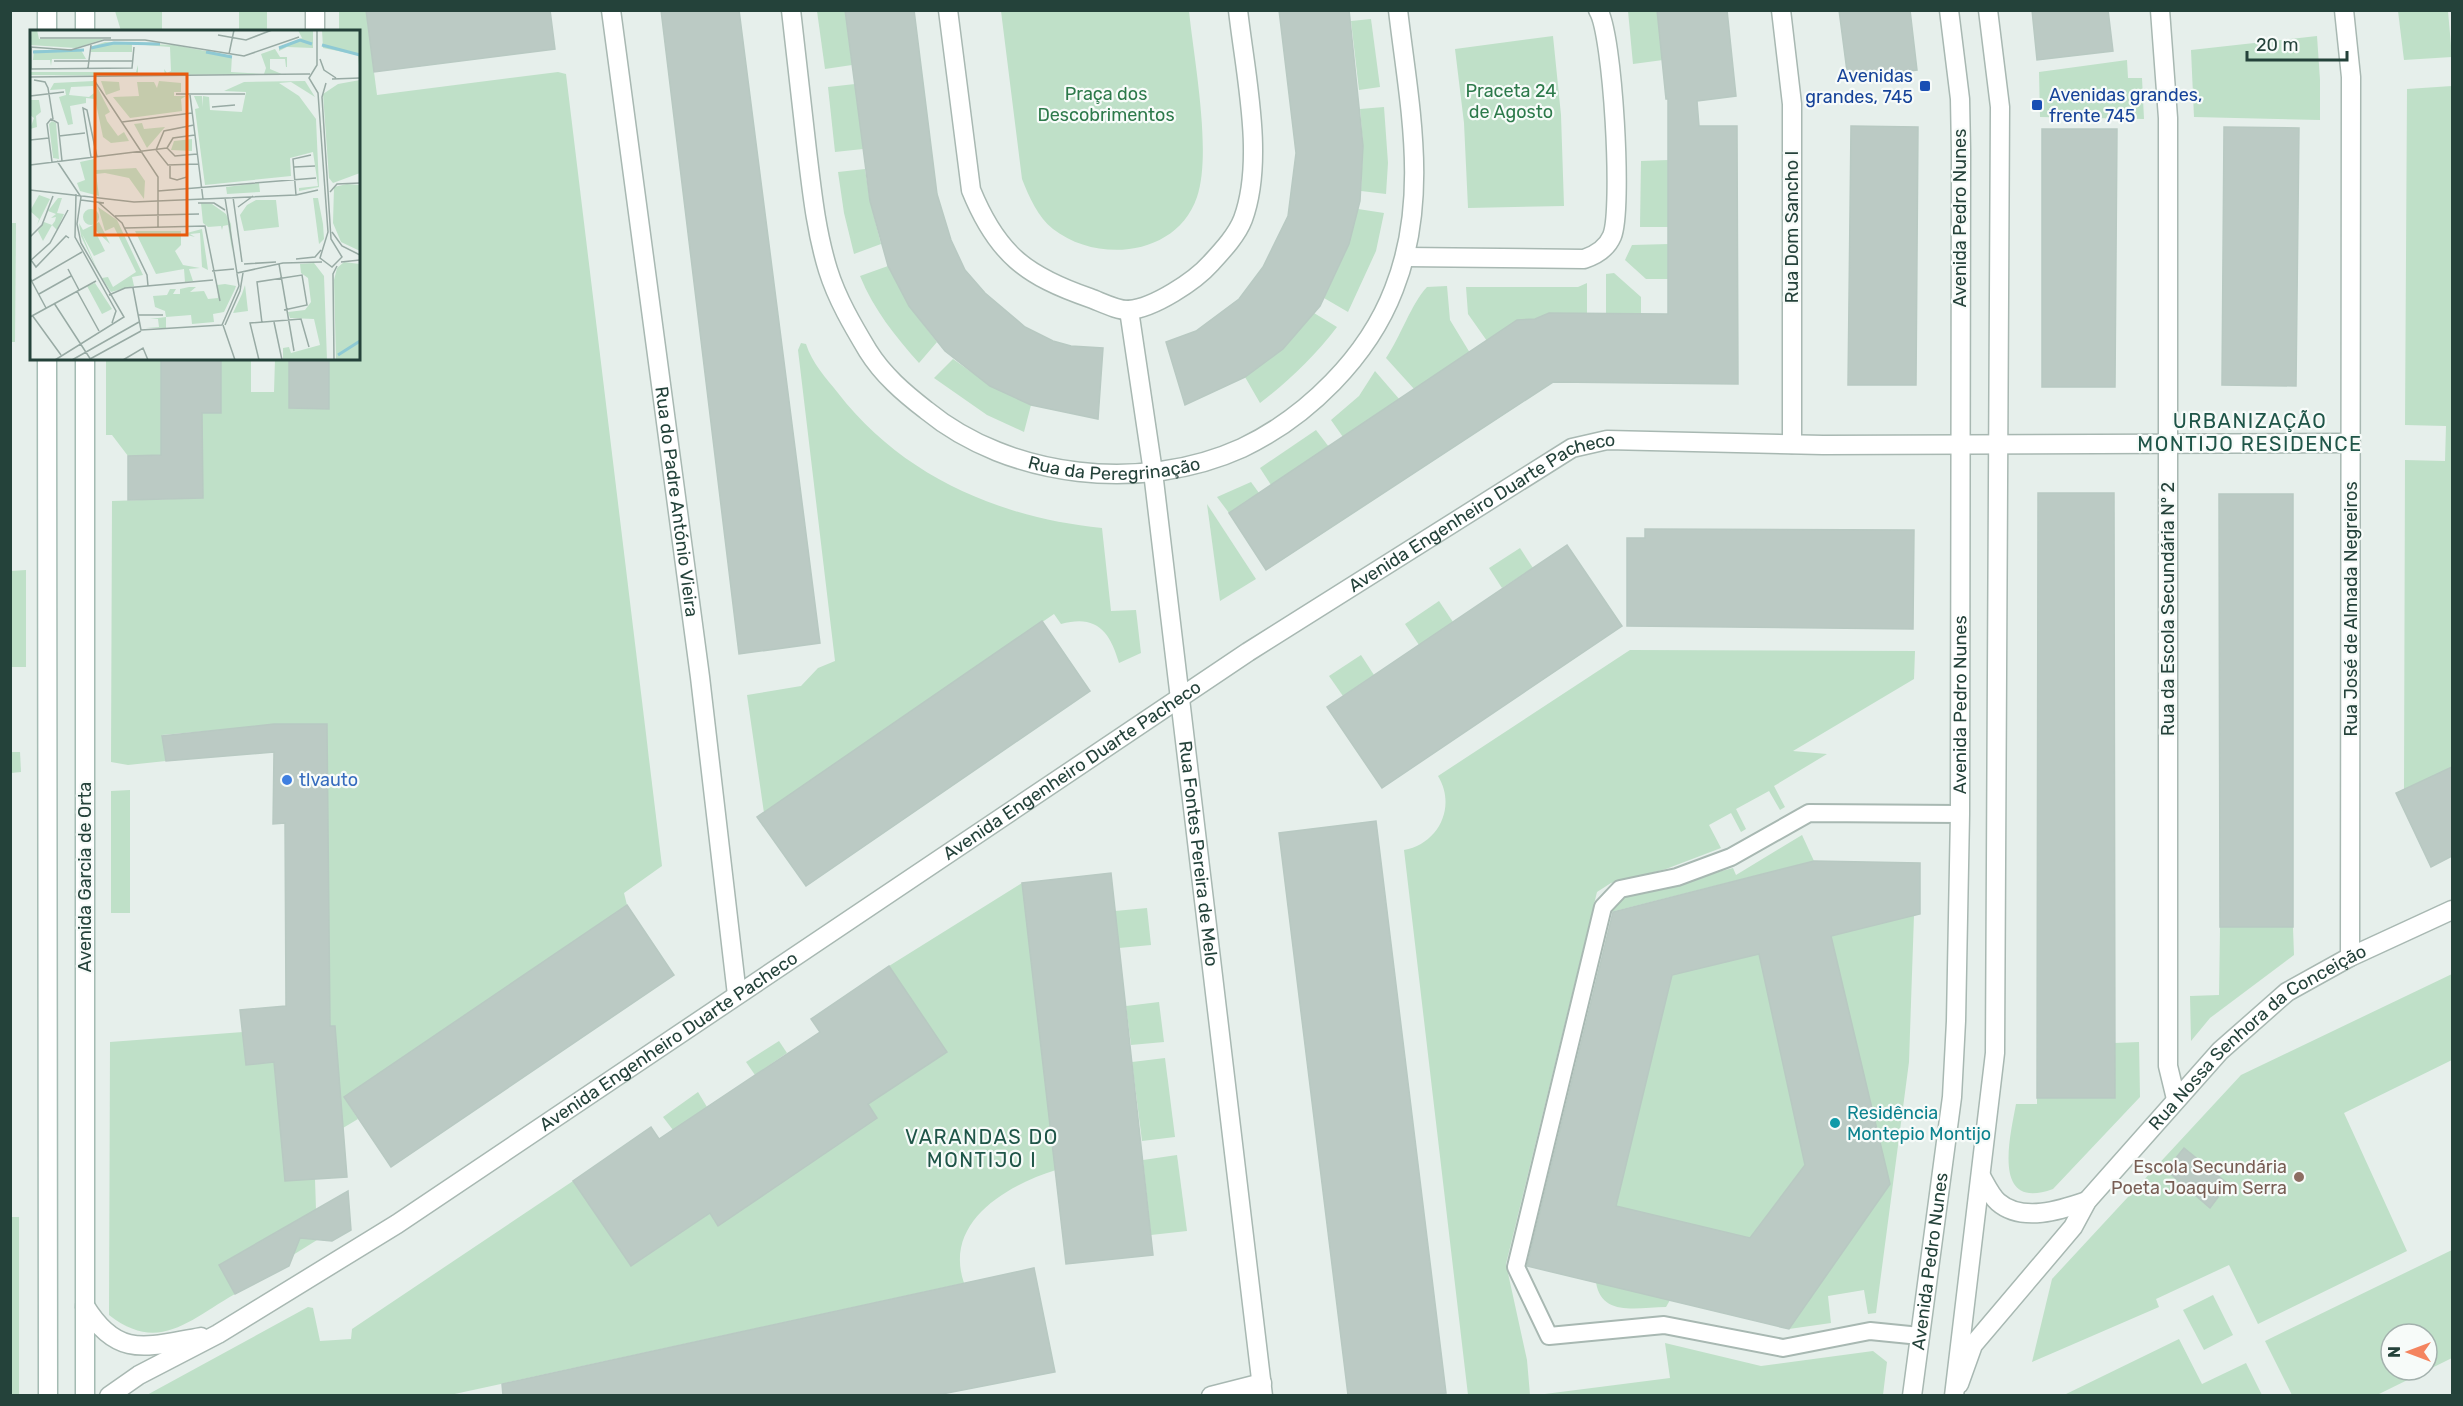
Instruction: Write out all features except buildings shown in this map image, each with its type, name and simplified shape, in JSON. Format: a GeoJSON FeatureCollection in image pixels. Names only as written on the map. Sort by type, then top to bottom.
{"type":"FeatureCollection","features":[{"type":"Feature","properties":{"kind":"street"},"geometry":{"type":"LineString","coordinates":[[47,10],[47,30]]}},
{"type":"Feature","properties":{"kind":"street"},"geometry":{"type":"LineString","coordinates":[[85,10],[85,30]]}},
{"type":"Feature","properties":{"kind":"street"},"geometry":{"type":"LineString","coordinates":[[315,10],[315,30]]}},
{"type":"Feature","properties":{"kind":"street","name":"Rua do Padre António Vieira"},"geometry":{"type":"LineString","coordinates":[[611,10],[699,677],[737,995]]}},
{"type":"Feature","properties":{"kind":"street","name":"Rua da Peregrinação"},"geometry":{"type":"LineString","coordinates":[[791,10],[815,219],[829,274],[846,311],[870,353],[885,373],[942,423],[977,444],[1008,456],[1049,467],[1099,473],[1153,472],[1189,465],[1240,448],[1310,403],[1341,375],[1368,338],[1393,291],[1405,257],[1414,208],[1416,178],[1398,10]]}},
{"type":"Feature","properties":{"kind":"street"},"geometry":{"type":"LineString","coordinates":[[948,10],[971,190],[996,240],[1012,258],[1031,273],[1056,286],[1129,310],[1169,296],[1198,278],[1223,250],[1243,220],[1252,184],[1254,149],[1238,10]]}},
{"type":"Feature","properties":{"kind":"street"},"geometry":{"type":"LineString","coordinates":[[1405,257],[1584,259],[1601,250],[1612,236],[1615,217],[1615,163],[1611,77],[1604,20],[1598,10]]}},
{"type":"Feature","properties":{"kind":"street","name":"Rua Dom Sancho I"},"geometry":{"type":"LineString","coordinates":[[1781,10],[1792,104],[1792,444]]}},
{"type":"Feature","properties":{"kind":"street","name":"Avenida Pedro Nunes"},"geometry":{"type":"LineString","coordinates":[[1912,1395],[1952,1097],[1956,1021],[1960,814],[1960,99],[1949,10]]}},
{"type":"Feature","properties":{"kind":"street","name":"Avenida Pedro Nunes"},"geometry":{"type":"LineString","coordinates":[[1954,1395],[1970,1249],[1982,1178],[1995,1053],[2000,107],[1988,10]]}},
{"type":"Feature","properties":{"kind":"street","name":"Rua da Escola Secundária Nº 2"},"geometry":{"type":"LineString","coordinates":[[2160,10],[2168,118],[2168,1066],[2176,1099]]}},
{"type":"Feature","properties":{"kind":"street","name":"Rua José de Almada Negreiros"},"geometry":{"type":"LineString","coordinates":[[2344,10],[2351,77],[2350,957]]}},
{"type":"Feature","properties":{"kind":"street","name":"Rua Fontes Pereira de Melo"},"geometry":{"type":"LineString","coordinates":[[1129,310],[1153,472],[1178,699],[1263,1389]]}},
{"type":"Feature","properties":{"kind":"street","name":"Avenida Garcia de Orta"},"geometry":{"type":"LineString","coordinates":[[47,360],[48,1395]]}},
{"type":"Feature","properties":{"kind":"street","name":"Avenida Garcia de Orta"},"geometry":{"type":"LineString","coordinates":[[85,360],[85,1395]]}},
{"type":"Feature","properties":{"kind":"street","name":"Avenida Engenheiro Duarte Pacheco"},"geometry":{"type":"LineString","coordinates":[[109,1395],[139,1375],[218,1334],[397,1224],[1178,699],[1572,448],[1607,440],[1792,444],[2351,443]]}},
{"type":"Feature","properties":{"kind":"street","name":"Rua Nossa Senhora da Conceição"},"geometry":{"type":"LineString","coordinates":[[1954,1395],[1973,1345],[2073,1227],[2087,1201],[2220,1051],[2279,999],[2350,957],[2452,910]]}},
{"type":"Feature","properties":{"kind":"street","name":"Rua Nossa Senhora da Conceição"},"geometry":{"type":"LineString","coordinates":[[1982,1178],[1998,1202],[2029,1213],[2058,1211],[2087,1201]]}},
{"type":"Feature","properties":{"kind":"street","name":"Avenida Engenheiro Duarte Pacheco"},"geometry":{"type":"LineString","coordinates":[[85,1306],[97,1326],[115,1341],[133,1345],[152,1345],[218,1334]]}},
{"type":"Feature","properties":{"kind":"street"},"geometry":{"type":"LineString","coordinates":[[1211,1395],[1263,1389]]}},
{"type":"Feature","properties":{"kind":"lane"},"geometry":{"type":"LineString","coordinates":[[1920,1336],[1870,1331],[1783,1348],[1664,1325],[1549,1336],[1516,1267],[1603,907],[1620,889],[1677,877],[1731,857],[1809,813],[1960,814]]}},
{"type":"Feature","properties":{"kind":"green space"},"geometry":{"type":"Polygon","coordinates":[[[115,11],[162,11],[162,30],[121,30],[115,11]]]}},
{"type":"Feature","properties":{"kind":"green space"},"geometry":{"type":"Polygon","coordinates":[[[239,11],[267,11],[267,30],[239,30],[239,11]]]}},
{"type":"Feature","properties":{"kind":"green space"},"geometry":{"type":"Polygon","coordinates":[[[339,11],[366,11],[377,95],[558,72],[566,74],[662,866],[624,893],[627,905],[344,1097],[358,1119],[343,1128],[335,1026],[330,1026],[327,724],[274,725],[162,735],[166,761],[128,765],[111,762],[112,501],[203,498],[202,454],[128,456],[112,435],[106,435],[106,360],[161,360],[162,413],[220,413],[221,360],[251,360],[251,392],[274,392],[275,360],[289,360],[289,408],[329,409],[329,360],[360,360],[360,30],[339,30],[339,11]]]}},
{"type":"Feature","properties":{"kind":"green space"},"geometry":{"type":"Polygon","coordinates":[[[817,11],[845,11],[852,65],[825,69],[817,11]]]}},
{"type":"Feature","properties":{"kind":"green space","name":"Praça dos Descobrimentos"},"geometry":{"type":"Polygon","coordinates":[[[1001,11],[1189,11],[1200,106],[1203,156],[1197,197],[1187,217],[1172,232],[1155,242],[1134,248],[1113,250],[1092,247],[1071,240],[1053,229],[1038,213],[1022,179],[1001,11]]]}},
{"type":"Feature","properties":{"kind":"green space"},"geometry":{"type":"Polygon","coordinates":[[[1628,11],[1657,11],[1663,60],[1633,64],[1628,11]]]}},
{"type":"Feature","properties":{"kind":"green space"},"geometry":{"type":"Polygon","coordinates":[[[2398,11],[2448,11],[2452,57],[2404,60],[2398,11]]]}},
{"type":"Feature","properties":{"kind":"green space"},"geometry":{"type":"Polygon","coordinates":[[[1371,19],[1380,87],[1359,90],[1351,21],[1371,19]]]}},
{"type":"Feature","properties":{"kind":"green space","name":"Praceta 24 de Agosto"},"geometry":{"type":"Polygon","coordinates":[[[1553,36],[1561,115],[1564,206],[1468,208],[1464,123],[1455,49],[1553,36]]]}},
{"type":"Feature","properties":{"kind":"green space"},"geometry":{"type":"Polygon","coordinates":[[[2317,36],[2320,120],[2194,117],[2191,50],[2317,36]]]}},
{"type":"Feature","properties":{"kind":"green space"},"geometry":{"type":"Polygon","coordinates":[[[2127,60],[2128,78],[2142,78],[2144,119],[2040,117],[2039,72],[2127,60]]]}},
{"type":"Feature","properties":{"kind":"green space"},"geometry":{"type":"Polygon","coordinates":[[[855,84],[863,149],[835,152],[828,87],[855,84]]]}},
{"type":"Feature","properties":{"kind":"green space"},"geometry":{"type":"Polygon","coordinates":[[[2452,86],[2452,767],[2404,790],[2405,460],[2445,461],[2446,426],[2405,425],[2407,89],[2452,86]]]}},
{"type":"Feature","properties":{"kind":"green space"},"geometry":{"type":"Polygon","coordinates":[[[1384,107],[1388,163],[1386,194],[1361,191],[1363,144],[1360,109],[1384,107]]]}},
{"type":"Feature","properties":{"kind":"green space"},"geometry":{"type":"Polygon","coordinates":[[[1669,160],[1669,227],[1640,227],[1641,161],[1669,160]]]}},
{"type":"Feature","properties":{"kind":"green space"},"geometry":{"type":"Polygon","coordinates":[[[865,169],[881,244],[854,254],[844,213],[838,172],[865,169]]]}},
{"type":"Feature","properties":{"kind":"green space"},"geometry":{"type":"Polygon","coordinates":[[[1358,209],[1384,213],[1376,251],[1348,312],[1324,298],[1345,253],[1358,209]]]}},
{"type":"Feature","properties":{"kind":"green space"},"geometry":{"type":"Polygon","coordinates":[[[11,223],[16,223],[15,342],[11,342],[11,223]]]}},
{"type":"Feature","properties":{"kind":"green space"},"geometry":{"type":"Polygon","coordinates":[[[1669,244],[1669,279],[1646,279],[1625,260],[1632,245],[1669,244]]]}},
{"type":"Feature","properties":{"kind":"green space"},"geometry":{"type":"Polygon","coordinates":[[[888,266],[909,306],[937,342],[919,363],[886,322],[860,276],[888,266]]]}},
{"type":"Feature","properties":{"kind":"green space"},"geometry":{"type":"Polygon","coordinates":[[[1614,273],[1641,297],[1641,314],[1606,313],[1606,274],[1614,273]]]}},
{"type":"Feature","properties":{"kind":"green space"},"geometry":{"type":"Polygon","coordinates":[[[1587,283],[1587,313],[1554,313],[1487,341],[1468,314],[1466,287],[1578,287],[1587,283]]]}},
{"type":"Feature","properties":{"kind":"green space"},"geometry":{"type":"Polygon","coordinates":[[[1447,286],[1450,320],[1470,353],[1415,390],[1386,358],[1421,294],[1427,287],[1447,286]]]}},
{"type":"Feature","properties":{"kind":"green space"},"geometry":{"type":"Polygon","coordinates":[[[1314,313],[1337,327],[1301,368],[1260,403],[1245,377],[1283,349],[1314,313]]]}},
{"type":"Feature","properties":{"kind":"green space"},"geometry":{"type":"Polygon","coordinates":[[[801,343],[806,344],[820,370],[864,422],[892,448],[923,470],[991,503],[1064,523],[1102,528],[1111,611],[1136,610],[1141,653],[1119,663],[1111,642],[1100,628],[1084,621],[1061,624],[1054,614],[764,813],[747,695],[801,686],[818,668],[835,661],[798,350],[801,343]]]}},
{"type":"Feature","properties":{"kind":"green space"},"geometry":{"type":"Polygon","coordinates":[[[953,359],[991,386],[1031,405],[1024,432],[987,415],[934,378],[953,359]]]}},
{"type":"Feature","properties":{"kind":"green space"},"geometry":{"type":"Polygon","coordinates":[[[1375,371],[1400,400],[1343,437],[1331,420],[1359,396],[1375,371]]]}},
{"type":"Feature","properties":{"kind":"green space"},"geometry":{"type":"Polygon","coordinates":[[[1316,430],[1329,447],[1271,485],[1260,468],[1316,430]]]}},
{"type":"Feature","properties":{"kind":"green space"},"geometry":{"type":"Polygon","coordinates":[[[1251,482],[1259,493],[1229,513],[1217,497],[1251,482]]]}},
{"type":"Feature","properties":{"kind":"green space"},"geometry":{"type":"Polygon","coordinates":[[[1207,504],[1256,579],[1220,601],[1207,504]]]}},
{"type":"Feature","properties":{"kind":"green space"},"geometry":{"type":"Polygon","coordinates":[[[1520,548],[1533,568],[1502,588],[1489,568],[1520,548]]]}},
{"type":"Feature","properties":{"kind":"green space"},"geometry":{"type":"Polygon","coordinates":[[[26,570],[26,667],[11,667],[11,571],[26,570]]]}},
{"type":"Feature","properties":{"kind":"green space"},"geometry":{"type":"Polygon","coordinates":[[[1439,601],[1453,622],[1419,645],[1405,624],[1439,601]]]}},
{"type":"Feature","properties":{"kind":"green space"},"geometry":{"type":"Polygon","coordinates":[[[1630,650],[1915,651],[1914,679],[1793,751],[1827,754],[1774,786],[1785,807],[1780,810],[1769,791],[1736,809],[1746,829],[1741,832],[1731,813],[1709,825],[1721,848],[1666,869],[1611,883],[1597,892],[1506,1264],[1527,1360],[1530,1395],[1468,1395],[1404,850],[1426,840],[1441,822],[1445,811],[1445,800],[1438,776],[1630,650]]]}},
{"type":"Feature","properties":{"kind":"green space"},"geometry":{"type":"Polygon","coordinates":[[[1361,655],[1374,675],[1343,696],[1329,676],[1361,655]]]}},
{"type":"Feature","properties":{"kind":"green space"},"geometry":{"type":"Polygon","coordinates":[[[11,752],[20,752],[21,772],[11,773],[11,752]]]}},
{"type":"Feature","properties":{"kind":"green space"},"geometry":{"type":"Polygon","coordinates":[[[130,790],[130,913],[111,913],[111,791],[130,790]]]}},
{"type":"Feature","properties":{"kind":"green space"},"geometry":{"type":"Polygon","coordinates":[[[1802,835],[1814,861],[1611,912],[1621,898],[1733,868],[1736,875],[1802,835]]]}},
{"type":"Feature","properties":{"kind":"green space"},"geometry":{"type":"Polygon","coordinates":[[[1022,883],[1056,1170],[1018,1185],[1000,1196],[971,1224],[963,1242],[960,1261],[964,1283],[450,1395],[145,1396],[308,1307],[313,1308],[320,1341],[351,1339],[352,1329],[573,1181],[631,1266],[710,1213],[718,1225],[877,1118],[868,1104],[946,1052],[889,966],[1022,883]]]}},
{"type":"Feature","properties":{"kind":"green space"},"geometry":{"type":"Polygon","coordinates":[[[1147,908],[1151,945],[1119,948],[1115,911],[1147,908]]]}},
{"type":"Feature","properties":{"kind":"green space"},"geometry":{"type":"Polygon","coordinates":[[[1914,915],[1909,1062],[1876,1313],[1868,1314],[1864,1290],[1828,1296],[1831,1323],[1789,1329],[1831,936],[1914,915]]]}},
{"type":"Feature","properties":{"kind":"green space"},"geometry":{"type":"Polygon","coordinates":[[[2220,927],[2293,927],[2294,955],[2210,1018],[2191,1041],[2190,996],[2219,995],[2220,927]]]}},
{"type":"Feature","properties":{"kind":"green space"},"geometry":{"type":"Polygon","coordinates":[[[1760,953],[1805,1165],[1750,1238],[1615,1206],[1672,975],[1760,953]]]}},
{"type":"Feature","properties":{"kind":"green space"},"geometry":{"type":"Polygon","coordinates":[[[2452,974],[2452,1060],[2344,1113],[2407,1251],[2258,1324],[2229,1265],[2156,1299],[2159,1307],[2032,1362],[2052,1279],[2241,1075],[2452,974]]]}},
{"type":"Feature","properties":{"kind":"green space"},"geometry":{"type":"Polygon","coordinates":[[[1159,1002],[1164,1042],[1131,1045],[1126,1006],[1159,1002]]]}},
{"type":"Feature","properties":{"kind":"green space"},"geometry":{"type":"Polygon","coordinates":[[[243,1032],[246,1065],[274,1062],[285,1180],[315,1179],[317,1240],[293,1255],[278,1231],[219,1265],[235,1294],[174,1329],[143,1332],[109,1315],[110,1042],[243,1032]]]}},
{"type":"Feature","properties":{"kind":"green space"},"geometry":{"type":"Polygon","coordinates":[[[779,1041],[787,1053],[755,1075],[746,1062],[779,1041]]]}},
{"type":"Feature","properties":{"kind":"green space"},"geometry":{"type":"Polygon","coordinates":[[[2139,1042],[2140,1097],[2053,1189],[2033,1193],[2020,1190],[2012,1181],[2009,1168],[2009,1151],[2016,1104],[2037,1104],[2037,1098],[2114,1043],[2139,1042]]]}},
{"type":"Feature","properties":{"kind":"green space"},"geometry":{"type":"Polygon","coordinates":[[[1165,1058],[1175,1137],[1142,1141],[1132,1062],[1165,1058]]]}},
{"type":"Feature","properties":{"kind":"green space"},"geometry":{"type":"Polygon","coordinates":[[[698,1092],[707,1107],[673,1130],[663,1117],[698,1092]]]}},
{"type":"Feature","properties":{"kind":"green space"},"geometry":{"type":"Polygon","coordinates":[[[1177,1155],[1187,1231],[1151,1235],[1143,1160],[1177,1155]]]}},
{"type":"Feature","properties":{"kind":"green space"},"geometry":{"type":"Polygon","coordinates":[[[11,1217],[19,1217],[19,1396],[10,1395],[11,1217]]]}},
{"type":"Feature","properties":{"kind":"green space"},"geometry":{"type":"Polygon","coordinates":[[[2452,1250],[2452,1358],[2439,1364],[2439,1322],[2379,1322],[2379,1382],[2403,1382],[2377,1395],[2292,1395],[2265,1341],[2452,1250]]]}},
{"type":"Feature","properties":{"kind":"green space"},"geometry":{"type":"Polygon","coordinates":[[[1596,1282],[1670,1300],[1666,1307],[1634,1309],[1613,1306],[1599,1293],[1596,1282]]]}},
{"type":"Feature","properties":{"kind":"green space"},"geometry":{"type":"Polygon","coordinates":[[[2213,1295],[2233,1335],[2204,1350],[2183,1310],[2213,1295]]]}},
{"type":"Feature","properties":{"kind":"green space"},"geometry":{"type":"Polygon","coordinates":[[[2179,1339],[2202,1384],[2246,1363],[2262,1395],[2064,1395],[2179,1339]]]}},
{"type":"Feature","properties":{"kind":"green space"},"geometry":{"type":"Polygon","coordinates":[[[1665,1343],[1761,1366],[1873,1351],[1887,1362],[1883,1395],[1537,1395],[1670,1378],[1665,1343]]]}},
{"type":"Feature","properties":{"kind":"place","name":"Avenidas grandes, 745"},"geometry":{"type":"Point","coordinates":[1925,86]}},
{"type":"Feature","properties":{"kind":"place","name":"Avenidas grandes, frente 745"},"geometry":{"type":"Point","coordinates":[2037,105]}},
{"type":"Feature","properties":{"kind":"place","name":"tlvauto"},"geometry":{"type":"Point","coordinates":[287,780]}},
{"type":"Feature","properties":{"kind":"place","name":"Residência Montepio Montijo"},"geometry":{"type":"Point","coordinates":[1835,1123]}},
{"type":"Feature","properties":{"kind":"place","name":"Escola Secundária Poeta Joaquim Serra"},"geometry":{"type":"Point","coordinates":[2299,1177]}},
{"type":"Feature","properties":{"kind":"district","name":"URBANIZAÇÃO MONTIJO RESIDENCE"},"geometry":{"type":"Point","coordinates":[2250,432]}},
{"type":"Feature","properties":{"kind":"district","name":"VARANDAS DO MONTIJO I"},"geometry":{"type":"Point","coordinates":[982,1148]}}]}
